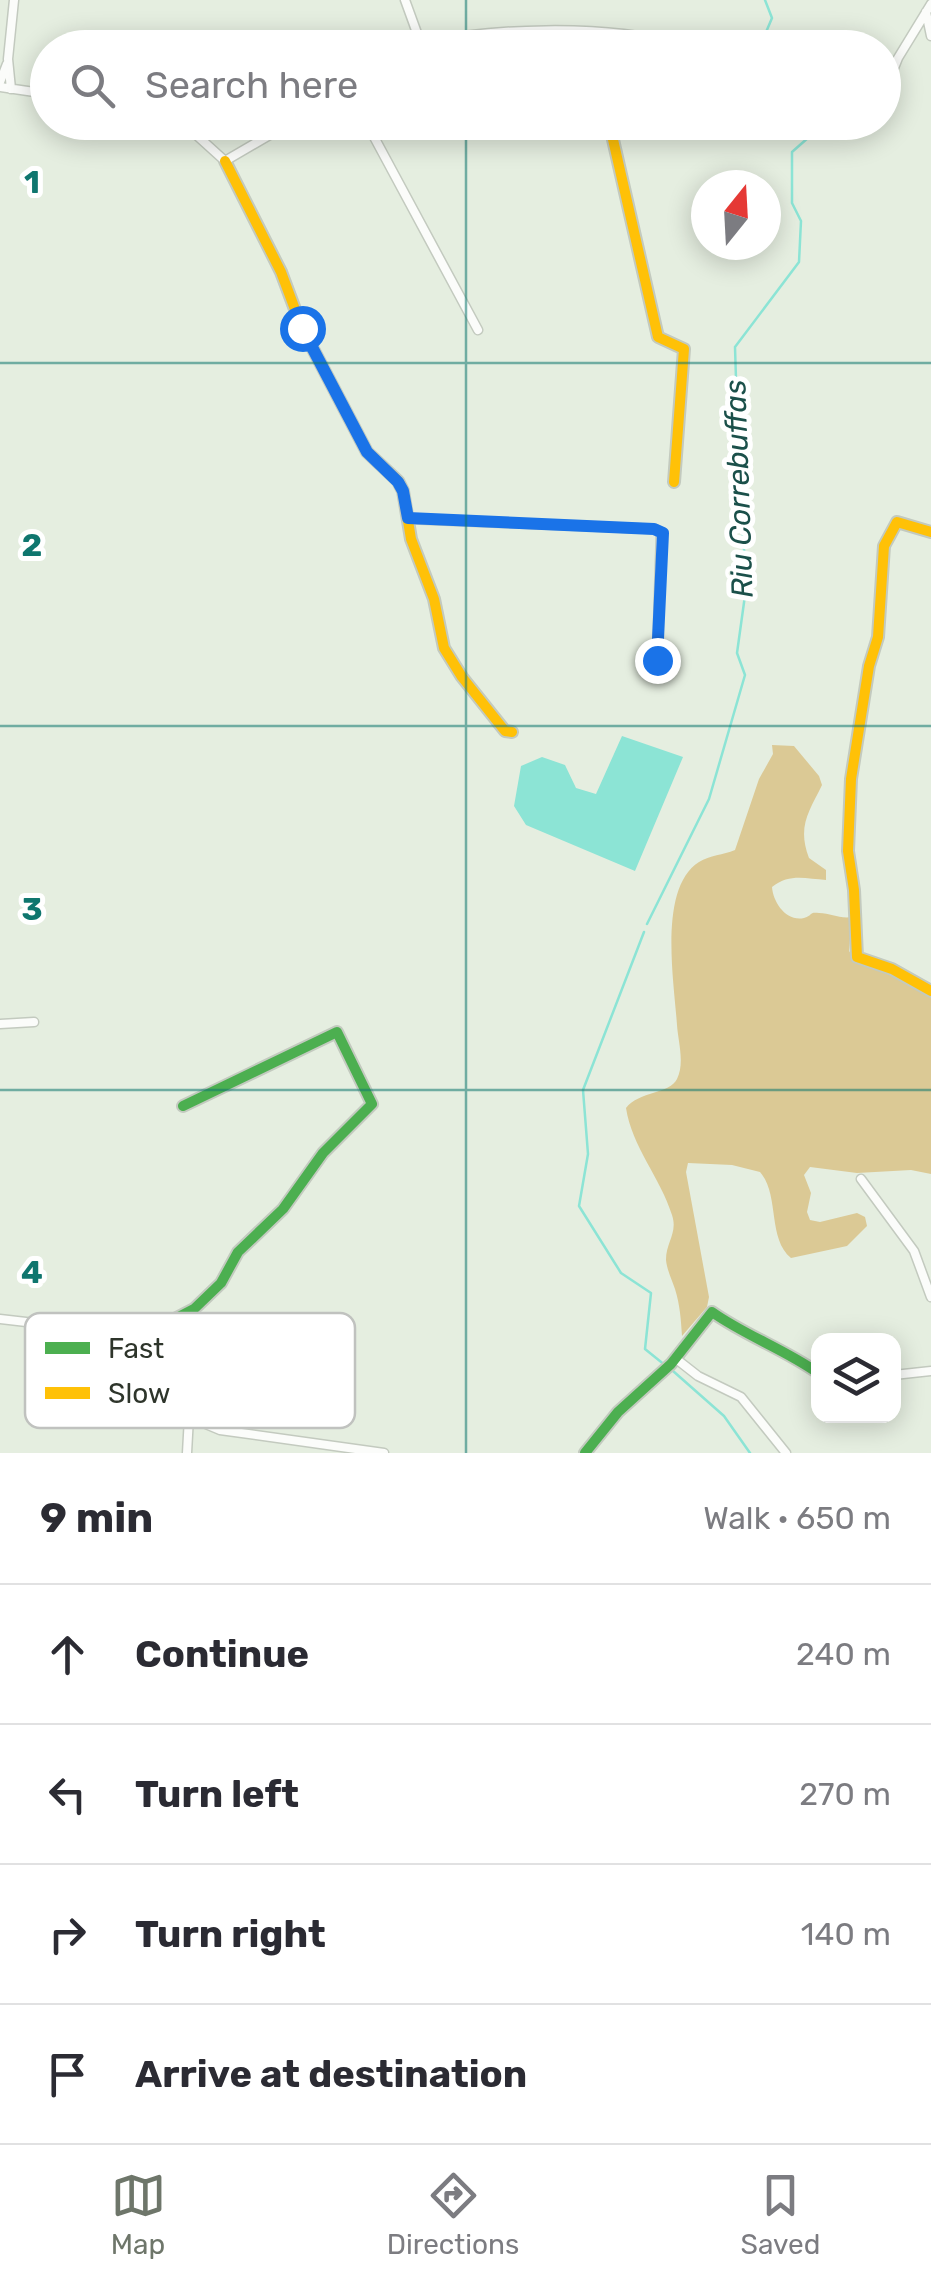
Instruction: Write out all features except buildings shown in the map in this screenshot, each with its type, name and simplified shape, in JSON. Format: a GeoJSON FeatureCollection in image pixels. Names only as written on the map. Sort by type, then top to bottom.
{"type":"FeatureCollection","features":[{"type":"Feature","properties":{"kind":"street"},"geometry":{"type":"LineString","coordinates":[[10,89],[8,59],[14,0]]}},
{"type":"Feature","properties":{"kind":"street"},"geometry":{"type":"LineString","coordinates":[[406,0],[414,30]]}},
{"type":"Feature","properties":{"kind":"street"},"geometry":{"type":"LineString","coordinates":[[929,8],[931,36]]}},
{"type":"Feature","properties":{"kind":"street"},"geometry":{"type":"LineString","coordinates":[[901,53],[929,8]]}},
{"type":"Feature","properties":{"kind":"street"},"geometry":{"type":"LineString","coordinates":[[8,59],[0,85],[30,92]]}},
{"type":"Feature","properties":{"kind":"street"},"geometry":{"type":"LineString","coordinates":[[202,140],[225,160],[281,272],[302,328],[357,433],[373,460],[403,491],[411,538],[434,599],[444,648],[494,718],[505,731],[512,732]]}},
{"type":"Feature","properties":{"kind":"street"},"geometry":{"type":"LineString","coordinates":[[225,160],[260,140]]}},
{"type":"Feature","properties":{"kind":"street"},"geometry":{"type":"LineString","coordinates":[[376,140],[478,330]]}},
{"type":"Feature","properties":{"kind":"street"},"geometry":{"type":"LineString","coordinates":[[614,140],[658,337],[684,349],[674,482]]}},
{"type":"Feature","properties":{"kind":"street"},"geometry":{"type":"LineString","coordinates":[[408,518],[661,532],[657,660]]}},
{"type":"Feature","properties":{"kind":"street"},"geometry":{"type":"LineString","coordinates":[[931,532],[896,522],[884,546],[878,636],[869,666],[851,779],[848,852],[858,932],[857,958],[892,968],[931,991]]}},
{"type":"Feature","properties":{"kind":"street"},"geometry":{"type":"LineString","coordinates":[[0,1024],[34,1022]]}},
{"type":"Feature","properties":{"kind":"street"},"geometry":{"type":"LineString","coordinates":[[183,1106],[337,1032],[372,1104],[323,1153],[282,1209],[238,1252],[221,1283],[186,1313]]}},
{"type":"Feature","properties":{"kind":"street"},"geometry":{"type":"LineString","coordinates":[[862,1179],[914,1251],[931,1297]]}},
{"type":"Feature","properties":{"kind":"street"},"geometry":{"type":"LineString","coordinates":[[585,1453],[618,1412],[670,1365],[712,1312],[737,1330],[790,1353],[811,1369]]}},
{"type":"Feature","properties":{"kind":"street"},"geometry":{"type":"LineString","coordinates":[[0,1319],[25,1322]]}},
{"type":"Feature","properties":{"kind":"street"},"geometry":{"type":"LineString","coordinates":[[670,1365],[742,1397],[786,1453]]}},
{"type":"Feature","properties":{"kind":"street"},"geometry":{"type":"LineString","coordinates":[[901,1374],[931,1371]]}},
{"type":"Feature","properties":{"kind":"street"},"geometry":{"type":"LineString","coordinates":[[187,1453],[188,1428]]}},
{"type":"Feature","properties":{"kind":"street"},"geometry":{"type":"LineString","coordinates":[[215,1428],[384,1453]]}},
{"type":"Feature","properties":{"kind":"shaded area"},"geometry":{"type":"Polygon","coordinates":[[[772,745],[794,746],[819,776],[822,785],[806,820],[804,837],[809,858],[826,870],[826,880],[792,878],[772,887],[778,904],[786,914],[797,918],[812,913],[852,917],[849,951],[854,958],[931,995],[931,1174],[911,1170],[857,1173],[810,1167],[804,1175],[811,1193],[807,1212],[810,1220],[820,1222],[857,1213],[865,1217],[867,1226],[847,1246],[791,1258],[779,1239],[770,1192],[760,1172],[732,1165],[688,1163],[686,1172],[709,1297],[707,1307],[682,1336],[678,1301],[666,1260],[674,1227],[672,1215],[634,1136],[626,1108],[677,1079],[681,1059],[672,937],[678,892],[686,875],[699,862],[735,850],[759,779],[773,754],[772,745]]]}},
{"type":"Feature","properties":{"kind":"water"},"geometry":{"type":"Polygon","coordinates":[[[622,736],[683,757],[635,871],[526,825],[514,806],[521,766],[542,757],[565,765],[576,788],[596,794],[622,736]]]}},
{"type":"Feature","properties":{"kind":"waterway","name":"Riu Correbuffas"},"geometry":{"type":"LineString","coordinates":[[765,0],[772,18],[767,30]]}},
{"type":"Feature","properties":{"kind":"waterway","name":"Riu Correbuffas"},"geometry":{"type":"LineString","coordinates":[[647,924],[709,799],[745,675],[737,653],[747,581],[740,508],[735,347],[799,262],[801,221],[792,203],[792,152],[806,140]]}},
{"type":"Feature","properties":{"kind":"waterway","name":"Riu Correbuffas"},"geometry":{"type":"LineString","coordinates":[[644,932],[583,1090],[588,1154],[579,1206],[621,1273],[651,1293],[645,1349],[666,1366]]}},
{"type":"Feature","properties":{"kind":"waterway","name":"Riu Correbuffas"},"geometry":{"type":"LineString","coordinates":[[673,1371],[724,1416],[750,1453]]}},
{"type":"Feature","properties":{"kind":"traffic: fast"},"geometry":{"type":"LineString","coordinates":[[183,1106],[337,1032],[372,1104],[323,1153],[283,1209],[238,1252],[221,1283],[186,1313]]}},
{"type":"Feature","properties":{"kind":"traffic: fast"},"geometry":{"type":"LineString","coordinates":[[585,1453],[618,1412],[671,1364],[712,1312],[811,1369]]}},
{"type":"Feature","properties":{"kind":"traffic: slow"},"geometry":{"type":"LineString","coordinates":[[613,140],[658,337],[684,349],[674,482]]}},
{"type":"Feature","properties":{"kind":"traffic: slow"},"geometry":{"type":"LineString","coordinates":[[225,161],[281,272],[302,328],[367,452],[398,481],[403,491],[411,539],[434,599],[444,648],[505,731],[512,732]]}},
{"type":"Feature","properties":{"kind":"traffic: slow"},"geometry":{"type":"LineString","coordinates":[[931,532],[897,522],[884,546],[878,637],[869,666],[851,779],[848,851],[857,957],[892,969],[931,991]]}},
{"type":"Feature","properties":{"kind":"route"},"geometry":{"type":"LineString","coordinates":[[302,328],[367,452],[398,482],[408,518],[654,529],[663,533],[657,660]]}}]}
